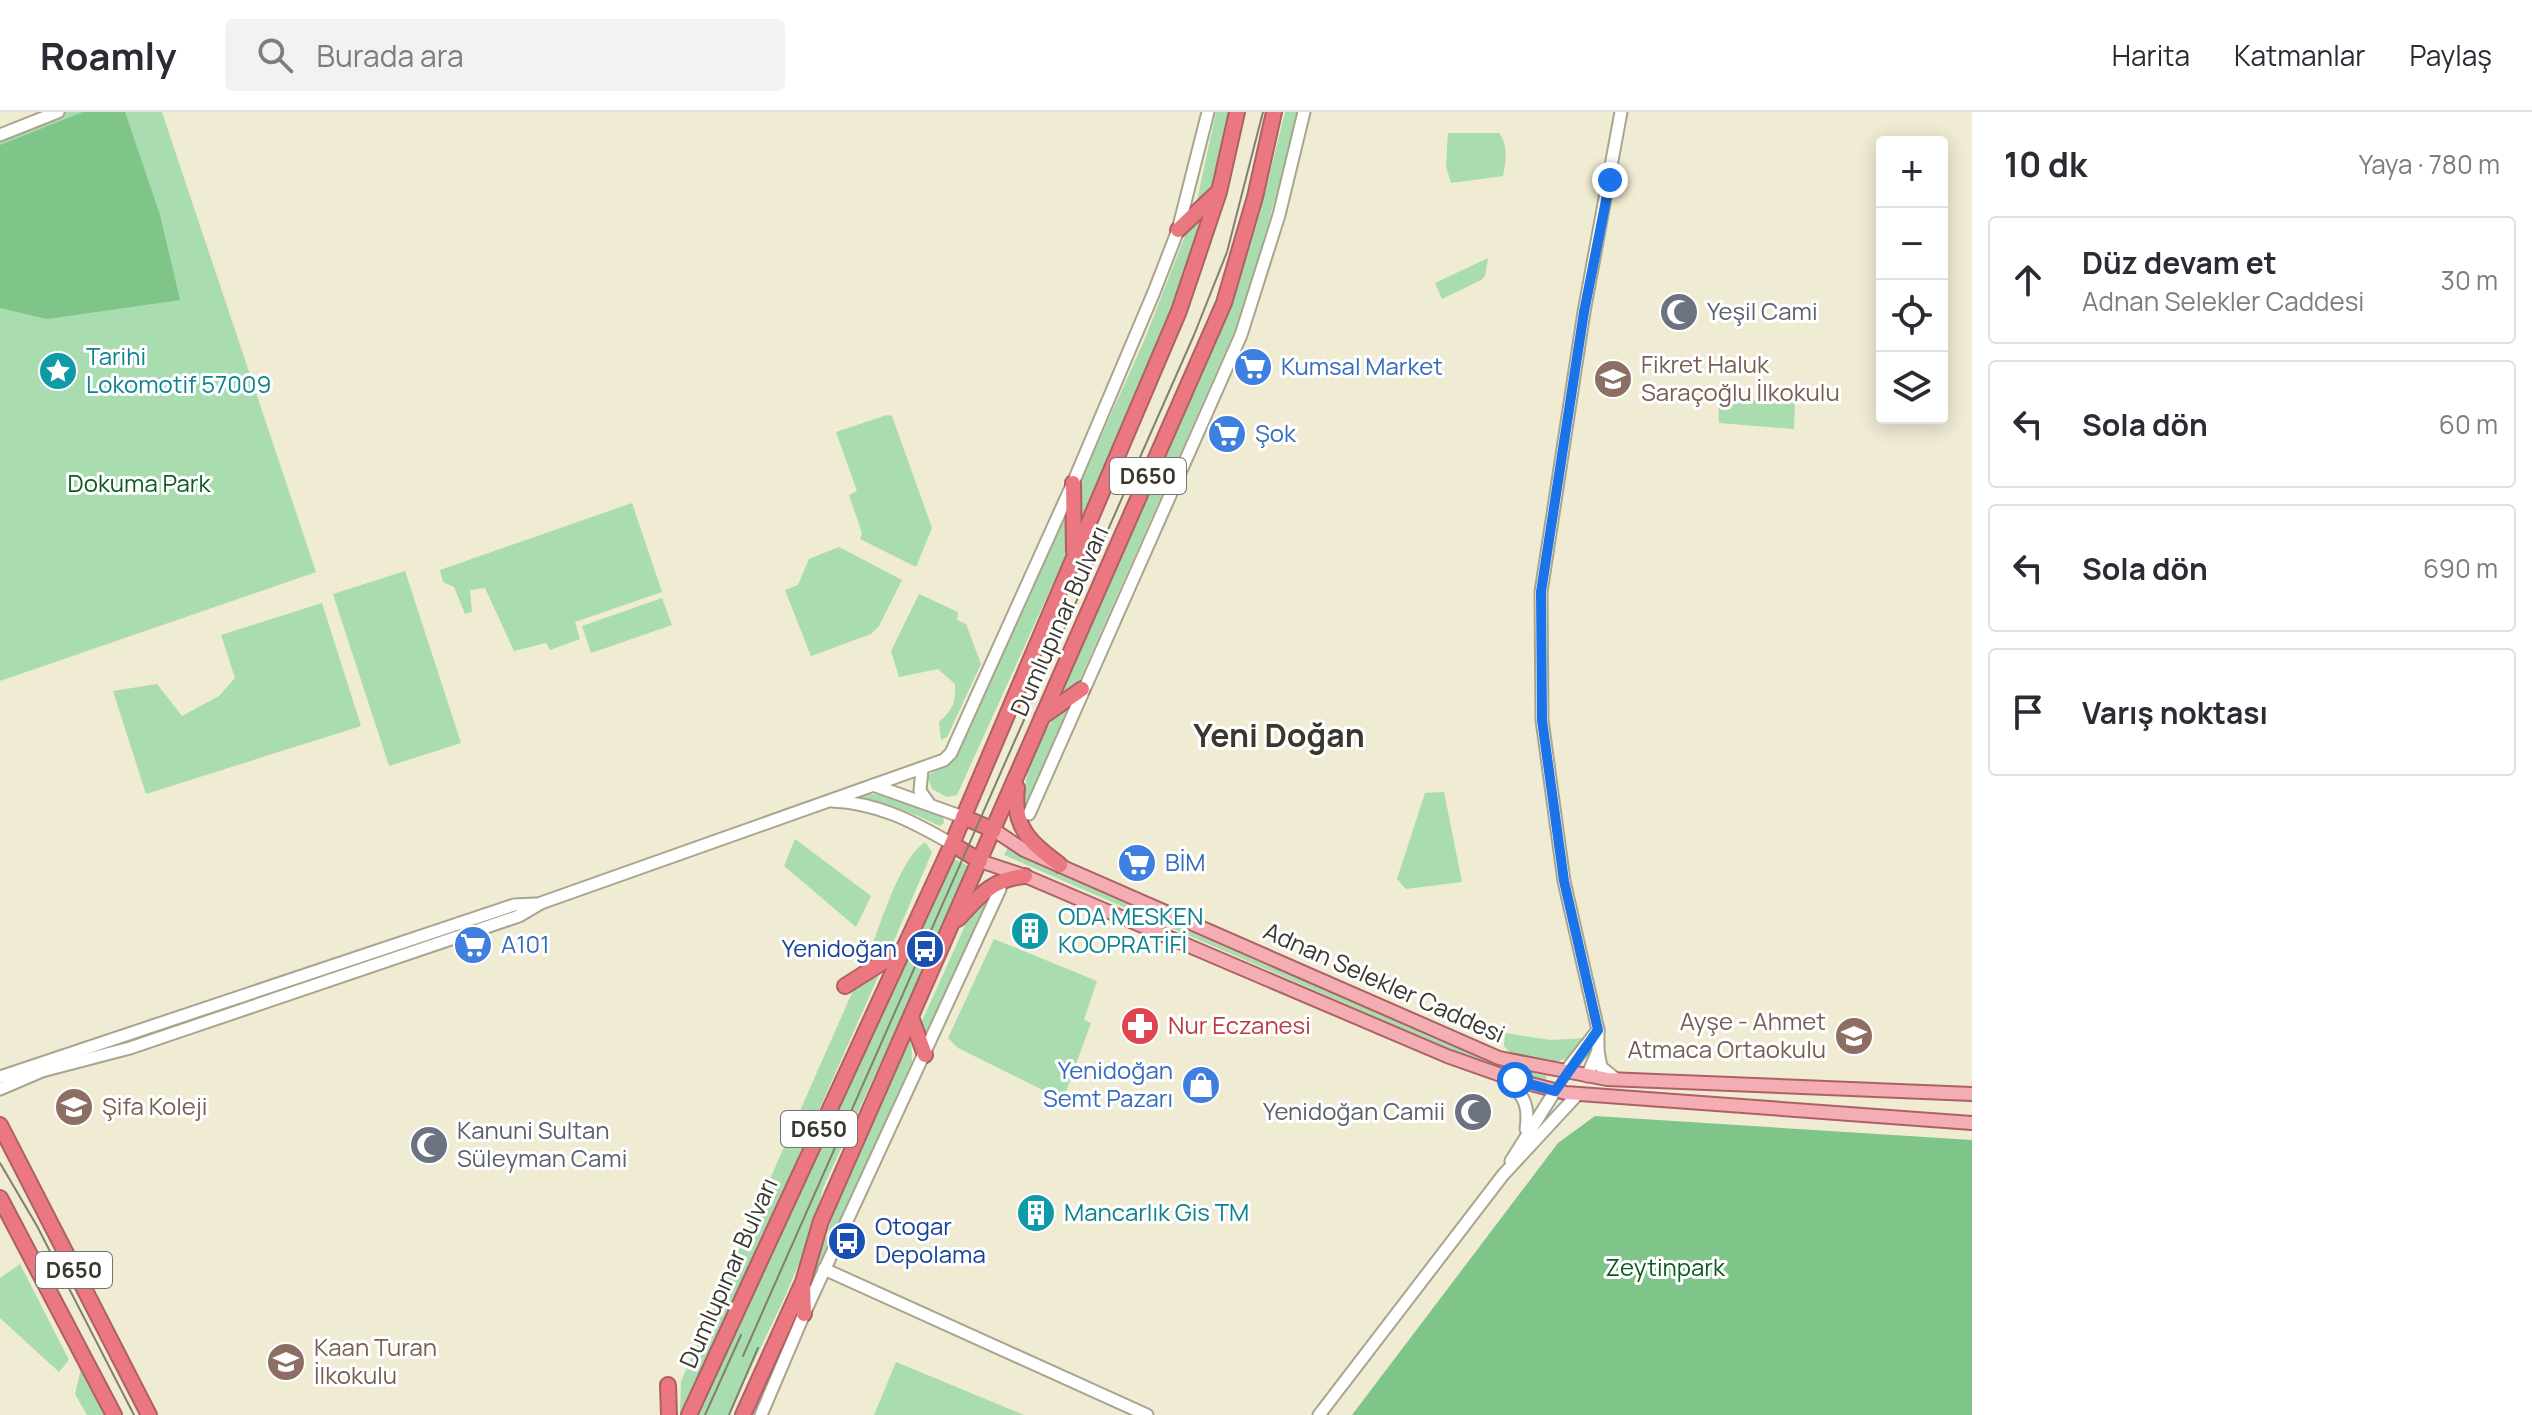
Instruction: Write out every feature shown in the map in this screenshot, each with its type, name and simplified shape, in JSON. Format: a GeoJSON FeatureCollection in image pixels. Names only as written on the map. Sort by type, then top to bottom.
{"type":"FeatureCollection","features":[{"type":"Feature","properties":{"kind":"highway","name":"Dumlupınar Bulvarı"},"geometry":{"type":"LineString","coordinates":[[689,1415],[952,844],[1183,301],[1219,192],[1237,112]]}},
{"type":"Feature","properties":{"kind":"highway","name":"Dumlupınar Bulvarı"},"geometry":{"type":"LineString","coordinates":[[743,1415],[803,1282],[821,1221],[1224,303],[1255,197],[1274,112]]}},
{"type":"Feature","properties":{"kind":"highway"},"geometry":{"type":"LineString","coordinates":[[1178,230],[1219,192]]}},
{"type":"Feature","properties":{"kind":"highway"},"geometry":{"type":"LineString","coordinates":[[1073,483],[1074,560]]}},
{"type":"Feature","properties":{"kind":"highway"},"geometry":{"type":"LineString","coordinates":[[1042,717],[1082,689]]}},
{"type":"Feature","properties":{"kind":"highway"},"geometry":{"type":"LineString","coordinates":[[1018,773],[1015,806],[1028,840],[1060,865]]}},
{"type":"Feature","properties":{"kind":"highway"},"geometry":{"type":"LineString","coordinates":[[963,817],[994,830]]}},
{"type":"Feature","properties":{"kind":"highway"},"geometry":{"type":"LineString","coordinates":[[952,844],[980,861]]}},
{"type":"Feature","properties":{"kind":"highway"},"geometry":{"type":"LineString","coordinates":[[949,928],[988,887],[1003,878],[1025,876]]}},
{"type":"Feature","properties":{"kind":"highway"},"geometry":{"type":"LineString","coordinates":[[845,986],[902,950]]}},
{"type":"Feature","properties":{"kind":"highway"},"geometry":{"type":"LineString","coordinates":[[911,1017],[925,1055]]}},
{"type":"Feature","properties":{"kind":"highway","name":"D650"},"geometry":{"type":"LineString","coordinates":[[0,1125],[149,1415]]}},
{"type":"Feature","properties":{"kind":"highway","name":"D650"},"geometry":{"type":"LineString","coordinates":[[0,1198],[114,1415]]}},
{"type":"Feature","properties":{"kind":"highway"},"geometry":{"type":"LineString","coordinates":[[803,1282],[804,1314]]}},
{"type":"Feature","properties":{"kind":"highway"},"geometry":{"type":"LineString","coordinates":[[668,1385],[669,1415]]}},
{"type":"Feature","properties":{"kind":"main road","name":"Adnan Selekler Caddesi"},"geometry":{"type":"LineString","coordinates":[[994,830],[1024,850],[1499,1058],[1616,1079],[1972,1094]]}},
{"type":"Feature","properties":{"kind":"main road","name":"Adnan Selekler Caddesi"},"geometry":{"type":"LineString","coordinates":[[980,861],[1025,876],[1498,1075],[1555,1091],[1972,1123]]}},
{"type":"Feature","properties":{"kind":"main road"},"geometry":{"type":"LineString","coordinates":[[1555,1091],[1565,1072]]}},
{"type":"Feature","properties":{"kind":"main road"},"geometry":{"type":"LineString","coordinates":[[1577,1095],[1587,1076]]}},
{"type":"Feature","properties":{"kind":"street"},"geometry":{"type":"LineString","coordinates":[[0,135],[58,112]]}},
{"type":"Feature","properties":{"kind":"street"},"geometry":{"type":"LineString","coordinates":[[0,1077],[20,1075],[220,1012],[514,905],[541,903],[922,769],[951,753],[1073,483],[1178,230],[1208,112]]}},
{"type":"Feature","properties":{"kind":"street","name":"Dumlupınar Bulvarı"},"geometry":{"type":"LineString","coordinates":[[1029,814],[1241,335],[1279,215],[1304,112]]}},
{"type":"Feature","properties":{"kind":"street"},"geometry":{"type":"LineString","coordinates":[[1616,1079],[1601,1067],[1598,1030],[1564,881],[1542,720],[1541,592],[1584,312],[1621,112]]}},
{"type":"Feature","properties":{"kind":"street"},"geometry":{"type":"LineString","coordinates":[[922,769],[920,791],[930,804]]}},
{"type":"Feature","properties":{"kind":"street"},"geometry":{"type":"LineString","coordinates":[[872,785],[963,817]]}},
{"type":"Feature","properties":{"kind":"street"},"geometry":{"type":"LineString","coordinates":[[827,801],[875,806],[906,818],[952,844]]}},
{"type":"Feature","properties":{"kind":"street"},"geometry":{"type":"LineString","coordinates":[[761,1415],[824,1269],[1000,889]]}},
{"type":"Feature","properties":{"kind":"street"},"geometry":{"type":"LineString","coordinates":[[1565,1072],[1598,1030]]}},
{"type":"Feature","properties":{"kind":"street"},"geometry":{"type":"LineString","coordinates":[[1587,1076],[1598,1051]]}},
{"type":"Feature","properties":{"kind":"street"},"geometry":{"type":"LineString","coordinates":[[0,1089],[20,1075]]}},
{"type":"Feature","properties":{"kind":"street","name":"Adnan Selekler Caddesi"},"geometry":{"type":"LineString","coordinates":[[1498,1075],[1524,1096],[1529,1112],[1525,1134]]}},
{"type":"Feature","properties":{"kind":"street"},"geometry":{"type":"LineString","coordinates":[[1503,1175],[1525,1134],[1555,1091]]}},
{"type":"Feature","properties":{"kind":"street"},"geometry":{"type":"LineString","coordinates":[[1319,1415],[1503,1175],[1577,1095]]}},
{"type":"Feature","properties":{"kind":"street"},"geometry":{"type":"LineString","coordinates":[[824,1269],[1147,1415]]}},
{"type":"Feature","properties":{"kind":"green space","name":"Dokuma Park"},"geometry":{"type":"Polygon","coordinates":[[[56,112],[162,112],[316,572],[0,681],[0,133],[56,112]]]}},
{"type":"Feature","properties":{"kind":"green space"},"geometry":{"type":"Polygon","coordinates":[[[83,112],[125,112],[160,215],[180,300],[47,319],[0,308],[0,145],[83,112]]]}},
{"type":"Feature","properties":{"kind":"green space"},"geometry":{"type":"Polygon","coordinates":[[[1216,112],[1231,112],[1213,188],[1196,205],[1216,112]]]}},
{"type":"Feature","properties":{"kind":"green space"},"geometry":{"type":"Polygon","coordinates":[[[1285,112],[1298,112],[1295,129],[1243,312],[1077,686],[1059,700],[1228,314],[1260,213],[1285,112]]]}},
{"type":"Feature","properties":{"kind":"green space"},"geometry":{"type":"Polygon","coordinates":[[[1448,133],[1499,133],[1505,148],[1503,176],[1451,183],[1446,166],[1448,133]]]}},
{"type":"Feature","properties":{"kind":"green space"},"geometry":{"type":"Polygon","coordinates":[[[1211,204],[1180,295],[1145,381],[957,795],[947,797],[932,789],[927,776],[956,758],[1144,341],[1188,228],[1211,204]]]}},
{"type":"Feature","properties":{"kind":"green space"},"geometry":{"type":"Polygon","coordinates":[[[1488,258],[1485,276],[1481,280],[1442,299],[1435,283],[1488,258]]]}},
{"type":"Feature","properties":{"kind":"green space"},"geometry":{"type":"Polygon","coordinates":[[[1718,398],[1795,403],[1794,429],[1719,423],[1718,398]]]}},
{"type":"Feature","properties":{"kind":"green space"},"geometry":{"type":"Polygon","coordinates":[[[892,416],[932,528],[916,567],[860,539],[862,533],[849,495],[857,491],[836,432],[892,416]]]}},
{"type":"Feature","properties":{"kind":"green space"},"geometry":{"type":"Polygon","coordinates":[[[632,503],[662,592],[575,622],[580,639],[550,650],[546,643],[514,651],[485,588],[470,590],[472,612],[465,614],[454,587],[443,582],[440,570],[632,503]]]}},
{"type":"Feature","properties":{"kind":"green space"},"geometry":{"type":"Polygon","coordinates":[[[839,547],[902,580],[879,626],[871,634],[811,656],[785,590],[798,585],[809,559],[839,547]]]}},
{"type":"Feature","properties":{"kind":"green space"},"geometry":{"type":"Polygon","coordinates":[[[405,571],[461,743],[389,766],[333,594],[405,571]]]}},
{"type":"Feature","properties":{"kind":"green space"},"geometry":{"type":"Polygon","coordinates":[[[919,594],[958,612],[957,620],[966,624],[981,664],[947,737],[941,740],[939,722],[953,705],[955,684],[938,669],[899,677],[891,651],[919,594]]]}},
{"type":"Feature","properties":{"kind":"green space"},"geometry":{"type":"Polygon","coordinates":[[[662,598],[672,625],[591,653],[582,626],[662,598]]]}},
{"type":"Feature","properties":{"kind":"green space"},"geometry":{"type":"Polygon","coordinates":[[[322,603],[361,726],[146,794],[113,691],[157,684],[182,716],[219,696],[235,678],[221,635],[322,603]]]}},
{"type":"Feature","properties":{"kind":"green space"},"geometry":{"type":"Polygon","coordinates":[[[1070,703],[1023,819],[1025,787],[1033,755],[1048,726],[1070,703]]]}},
{"type":"Feature","properties":{"kind":"green space"},"geometry":{"type":"Polygon","coordinates":[[[1444,792],[1462,882],[1406,889],[1397,879],[1425,793],[1444,792]]]}},
{"type":"Feature","properties":{"kind":"green space"},"geometry":{"type":"Polygon","coordinates":[[[869,793],[897,799],[943,817],[944,823],[940,826],[883,803],[847,797],[869,793]]]}},
{"type":"Feature","properties":{"kind":"green space"},"geometry":{"type":"Polygon","coordinates":[[[795,839],[871,896],[856,927],[784,866],[795,839]]]}},
{"type":"Feature","properties":{"kind":"green space"},"geometry":{"type":"Polygon","coordinates":[[[925,842],[932,852],[890,950],[865,965],[898,880],[915,851],[925,842]]]}},
{"type":"Feature","properties":{"kind":"green space"},"geometry":{"type":"Polygon","coordinates":[[[1008,847],[1496,1064],[1547,1076],[1544,1085],[1493,1068],[1004,855],[1008,847]]]}},
{"type":"Feature","properties":{"kind":"green space"},"geometry":{"type":"Polygon","coordinates":[[[951,857],[970,867],[823,1188],[805,1247],[782,1304],[728,1415],[697,1415],[951,857]]]}},
{"type":"Feature","properties":{"kind":"green space"},"geometry":{"type":"Polygon","coordinates":[[[994,892],[924,1039],[922,1021],[974,906],[994,892]]]}},
{"type":"Feature","properties":{"kind":"green space"},"geometry":{"type":"Polygon","coordinates":[[[994,939],[1097,981],[1084,1020],[1091,1023],[1063,1100],[958,1048],[948,1038],[994,939]]]}},
{"type":"Feature","properties":{"kind":"green space"},"geometry":{"type":"Polygon","coordinates":[[[882,968],[683,1415],[680,1415],[681,1381],[855,986],[882,968]]]}},
{"type":"Feature","properties":{"kind":"green space"},"geometry":{"type":"Polygon","coordinates":[[[1505,1033],[1551,1040],[1585,1038],[1570,1056],[1546,1062],[1514,1057],[1504,1046],[1505,1033]]]}},
{"type":"Feature","properties":{"kind":"green space"},"geometry":{"type":"Polygon","coordinates":[[[911,1035],[912,1062],[806,1298],[803,1288],[828,1234],[833,1209],[911,1035]]]}},
{"type":"Feature","properties":{"kind":"green space","name":"Zeytinpark"},"geometry":{"type":"Polygon","coordinates":[[[1595,1116],[1972,1140],[1972,1415],[1352,1415],[1558,1143],[1595,1116]]]}},
{"type":"Feature","properties":{"kind":"green space"},"geometry":{"type":"Polygon","coordinates":[[[20,1264],[69,1360],[59,1372],[0,1318],[0,1278],[20,1264]]]}},
{"type":"Feature","properties":{"kind":"green space"},"geometry":{"type":"Polygon","coordinates":[[[896,1362],[1024,1415],[874,1415],[896,1362]]]}},
{"type":"Feature","properties":{"kind":"green space"},"geometry":{"type":"Polygon","coordinates":[[[81,1369],[105,1415],[87,1415],[75,1394],[81,1369]]]}},
{"type":"Feature","properties":{"kind":"tram line"},"geometry":{"type":"LineString","coordinates":[[743,1356],[1194,335],[1227,252],[1263,112]]}},
{"type":"Feature","properties":{"kind":"tram line"},"geometry":{"type":"LineString","coordinates":[[0,1163],[37,1226],[134,1415]]}},
{"type":"Feature","properties":{"kind":"tram line"},"geometry":{"type":"LineString","coordinates":[[705,1415],[741,1335]]}},
{"type":"Feature","properties":{"kind":"tram line"},"geometry":{"type":"LineString","coordinates":[[729,1415],[758,1348]]}},
{"type":"Feature","properties":{"kind":"place","name":"Yeşil Cami"},"geometry":{"type":"Point","coordinates":[1679,312]}},
{"type":"Feature","properties":{"kind":"place","name":"Kumsal Market"},"geometry":{"type":"Point","coordinates":[1253,367]}},
{"type":"Feature","properties":{"kind":"place","name":"Tarihi Lokomotif 57009"},"geometry":{"type":"Point","coordinates":[58,371]}},
{"type":"Feature","properties":{"kind":"place","name":"Fikret Haluk Saraçoğlu İlkokulu"},"geometry":{"type":"Point","coordinates":[1613,379]}},
{"type":"Feature","properties":{"kind":"place","name":"Şok"},"geometry":{"type":"Point","coordinates":[1227,434]}},
{"type":"Feature","properties":{"kind":"place","name":"BİM"},"geometry":{"type":"Point","coordinates":[1137,863]}},
{"type":"Feature","properties":{"kind":"place","name":"ODA MESKEN KOOPRATİFİ"},"geometry":{"type":"Point","coordinates":[1030,931]}},
{"type":"Feature","properties":{"kind":"place","name":"A101"},"geometry":{"type":"Point","coordinates":[473,945]}},
{"type":"Feature","properties":{"kind":"place","name":"Yenidoğan"},"geometry":{"type":"Point","coordinates":[925,949]}},
{"type":"Feature","properties":{"kind":"place","name":"Nur Eczanesi"},"geometry":{"type":"Point","coordinates":[1140,1026]}},
{"type":"Feature","properties":{"kind":"place","name":"Ayşe - Ahmet Atmaca Ortaokulu"},"geometry":{"type":"Point","coordinates":[1854,1036]}},
{"type":"Feature","properties":{"kind":"place","name":"Yenidoğan Semt Pazarı"},"geometry":{"type":"Point","coordinates":[1201,1085]}},
{"type":"Feature","properties":{"kind":"place","name":"Şifa Koleji"},"geometry":{"type":"Point","coordinates":[74,1107]}},
{"type":"Feature","properties":{"kind":"place","name":"Yenidoğan Camii"},"geometry":{"type":"Point","coordinates":[1473,1112]}},
{"type":"Feature","properties":{"kind":"place","name":"Kanuni Sultan Süleyman Cami"},"geometry":{"type":"Point","coordinates":[429,1145]}},
{"type":"Feature","properties":{"kind":"place","name":"Mancarlık Gis TM"},"geometry":{"type":"Point","coordinates":[1036,1213]}},
{"type":"Feature","properties":{"kind":"place","name":"Otogar Depolama"},"geometry":{"type":"Point","coordinates":[847,1241]}},
{"type":"Feature","properties":{"kind":"place","name":"Kaan Turan İlkokulu"},"geometry":{"type":"Point","coordinates":[286,1362]}},
{"type":"Feature","properties":{"kind":"district","name":"Yeni Doğan"},"geometry":{"type":"Point","coordinates":[1279,736]}},
{"type":"Feature","properties":{"kind":"route"},"geometry":{"type":"LineString","coordinates":[[1515,1080],[1555,1091],[1565,1072],[1587,1048],[1598,1030],[1564,881],[1542,720],[1541,592],[1584,312],[1610,180]]}}]}
